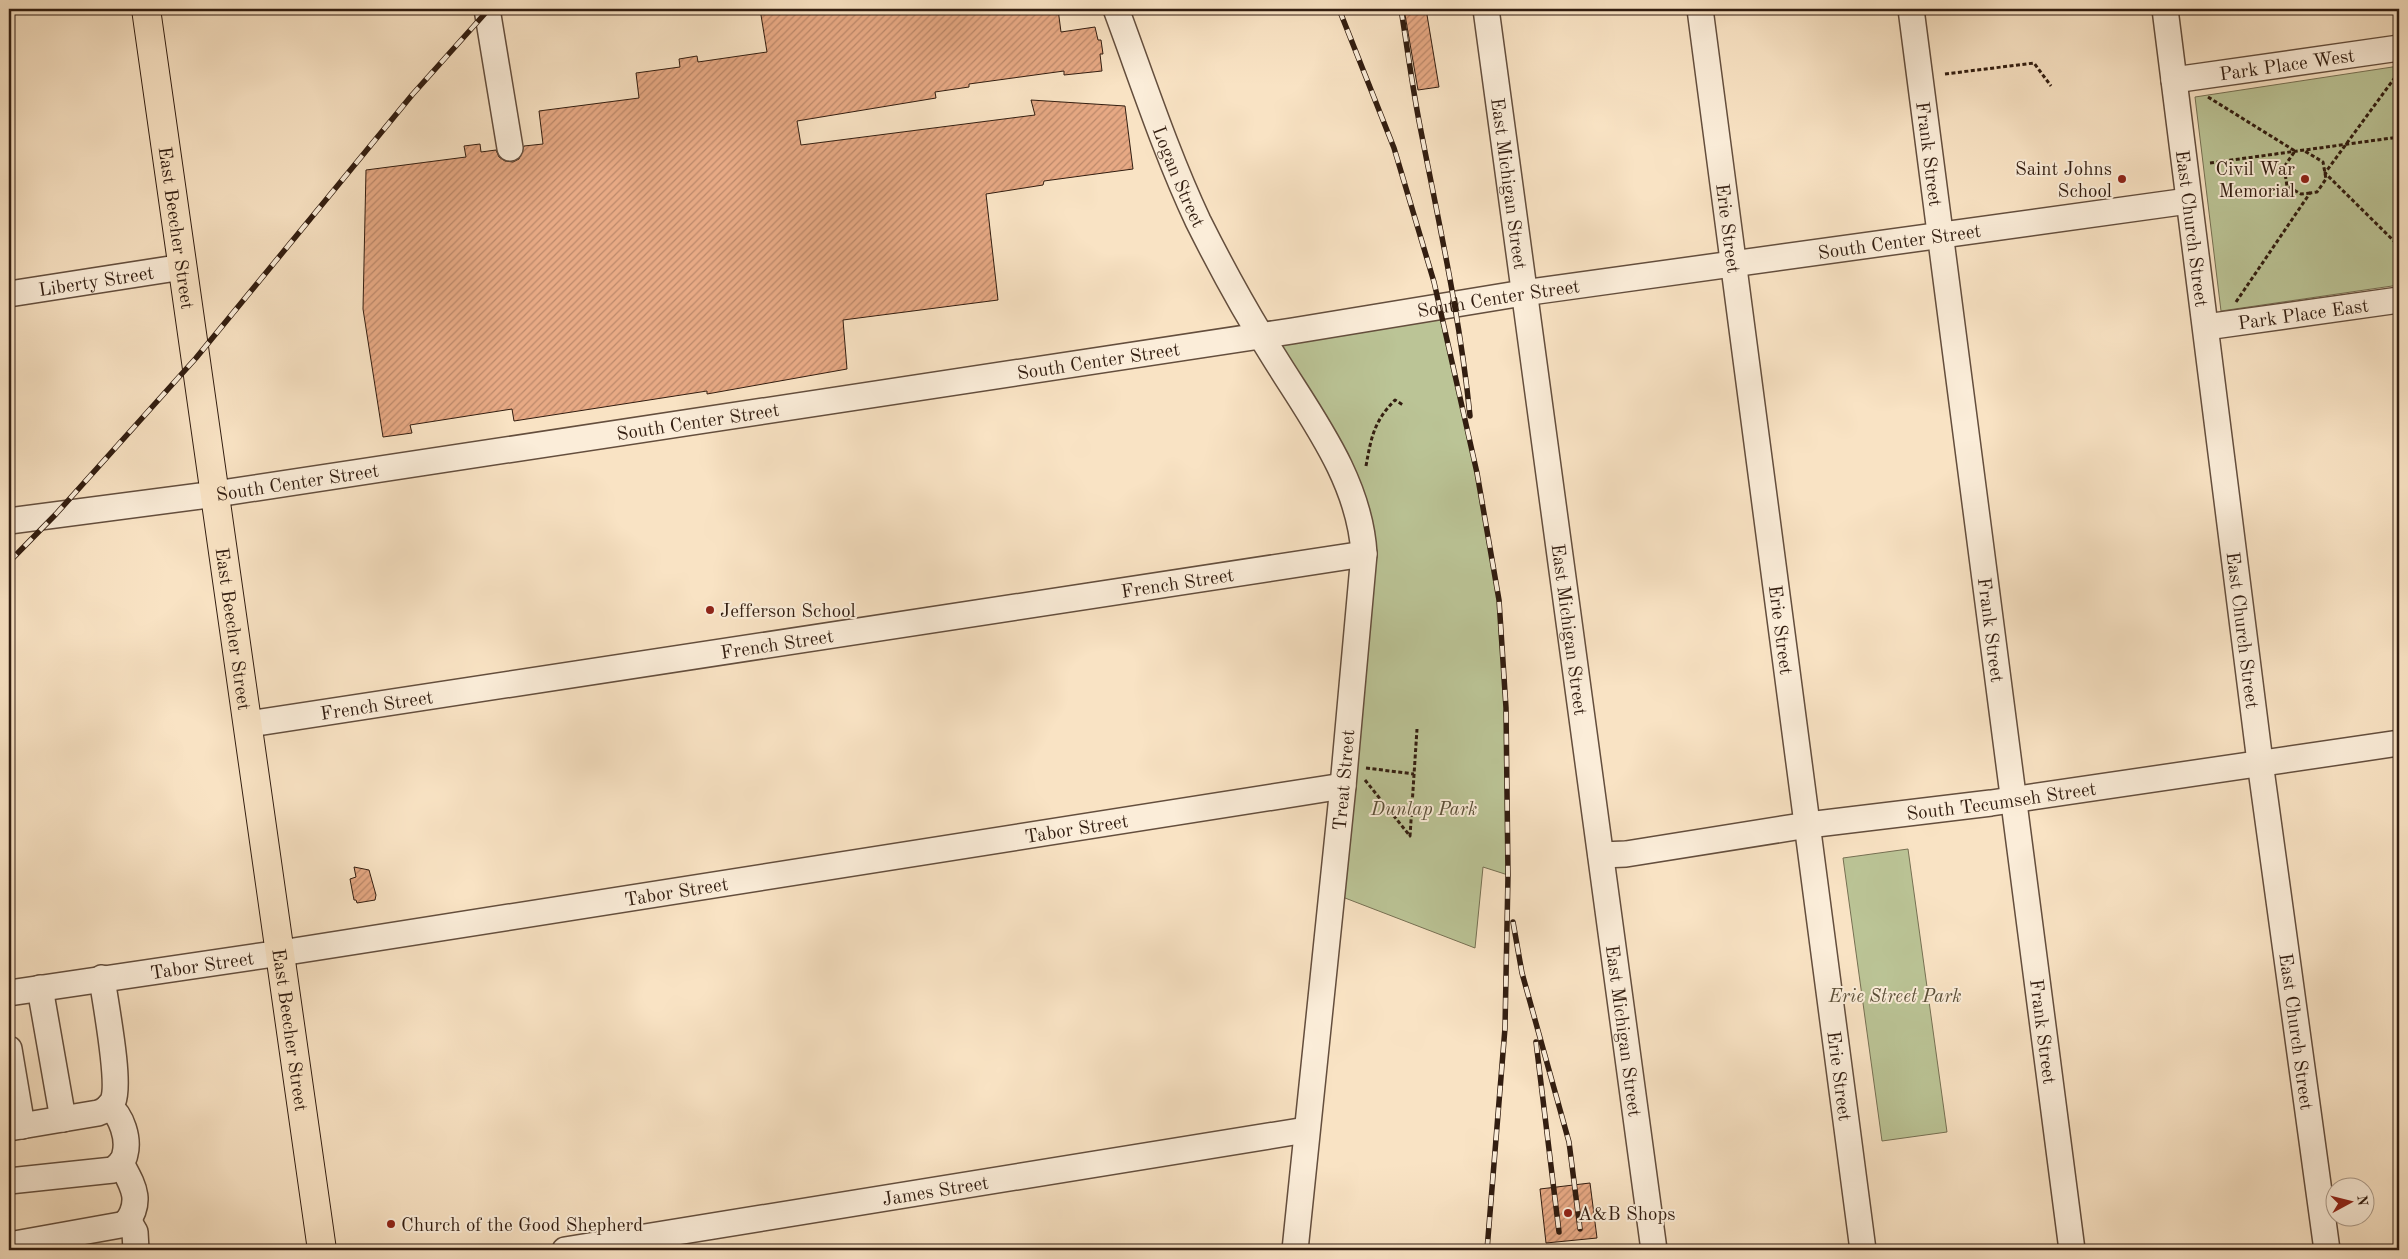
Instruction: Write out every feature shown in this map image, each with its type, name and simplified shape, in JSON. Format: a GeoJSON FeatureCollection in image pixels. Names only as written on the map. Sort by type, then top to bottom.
{"type":"FeatureCollection","features":[{"type":"Feature","properties":{"kind":"main road","name":"East Beecher Street"},"geometry":{"type":"LineString","coordinates":[[146,9],[249,724],[322,1250]]}},
{"type":"Feature","properties":{"kind":"street"},"geometry":{"type":"LineString","coordinates":[[487,9],[510,148]]}},
{"type":"Feature","properties":{"kind":"street","name":"Logan Street"},"geometry":{"type":"LineString","coordinates":[[1116,9],[1198,219],[1261,335]]}},
{"type":"Feature","properties":{"kind":"street","name":"East Michigan Street"},"geometry":{"type":"LineString","coordinates":[[1486,9],[1654,1250]]}},
{"type":"Feature","properties":{"kind":"street","name":"Erie Street"},"geometry":{"type":"LineString","coordinates":[[1700,9],[1863,1250]]}},
{"type":"Feature","properties":{"kind":"street","name":"Frank Street"},"geometry":{"type":"LineString","coordinates":[[1911,9],[2072,1250]]}},
{"type":"Feature","properties":{"kind":"street","name":"East Church Street"},"geometry":{"type":"LineString","coordinates":[[2165,9],[2260,762],[2327,1250]]}},
{"type":"Feature","properties":{"kind":"street","name":"Park Place West"},"geometry":{"type":"LineString","coordinates":[[2174,80],[2399,48]]}},
{"type":"Feature","properties":{"kind":"street","name":"South Center Street"},"geometry":{"type":"LineString","coordinates":[[9,521],[216,494],[1261,335],[1523,293],[2188,201]]}},
{"type":"Feature","properties":{"kind":"street","name":"Liberty Street"},"geometry":{"type":"LineString","coordinates":[[9,294],[184,267]]}},
{"type":"Feature","properties":{"kind":"street","name":"Park Place East"},"geometry":{"type":"LineString","coordinates":[[2206,327],[2399,300]]}},
{"type":"Feature","properties":{"kind":"street","name":"Treat Street"},"geometry":{"type":"LineString","coordinates":[[1261,335],[1336,460],[1356,507],[1363,533],[1364,554],[1354,783],[1306,1130],[1295,1250]]}},
{"type":"Feature","properties":{"kind":"street","name":"French Street"},"geometry":{"type":"LineString","coordinates":[[249,724],[1364,554]]}},
{"type":"Feature","properties":{"kind":"street","name":"South Tecumseh Street"},"geometry":{"type":"LineString","coordinates":[[1601,855],[1626,854],[1808,826],[2014,799],[2399,743]]}},
{"type":"Feature","properties":{"kind":"street","name":"Tabor Street"},"geometry":{"type":"LineString","coordinates":[[9,993],[281,953],[1354,783]]}},
{"type":"Feature","properties":{"kind":"street"},"geometry":{"type":"LineString","coordinates":[[9,1049],[15,1127],[98,1113],[109,1106],[113,1100],[114,1075],[102,978]]}},
{"type":"Feature","properties":{"kind":"street"},"geometry":{"type":"LineString","coordinates":[[40,988],[63,1119]]}},
{"type":"Feature","properties":{"kind":"street"},"geometry":{"type":"LineString","coordinates":[[9,1181],[100,1173],[113,1170],[121,1163],[125,1155],[124,1132],[119,1116],[109,1106]]}},
{"type":"Feature","properties":{"kind":"street","name":"James Street"},"geometry":{"type":"LineString","coordinates":[[564,1250],[1306,1130]]}},
{"type":"Feature","properties":{"kind":"street"},"geometry":{"type":"LineString","coordinates":[[9,1245],[41,1245],[120,1226],[128,1220],[135,1207],[136,1192],[121,1163]]}},
{"type":"Feature","properties":{"kind":"street"},"geometry":{"type":"LineString","coordinates":[[128,1220],[135,1232],[136,1250]]}},
{"type":"Feature","properties":{"kind":"path"},"geometry":{"type":"LineString","coordinates":[[1945,74],[2034,63],[2051,86]]}},
{"type":"Feature","properties":{"kind":"path"},"geometry":{"type":"LineString","coordinates":[[2325,173],[2399,72]]}},
{"type":"Feature","properties":{"kind":"path"},"geometry":{"type":"LineString","coordinates":[[2207,96],[2295,151]]}},
{"type":"Feature","properties":{"kind":"path"},"geometry":{"type":"LineString","coordinates":[[2210,163],[2399,137]]}},
{"type":"Feature","properties":{"kind":"path"},"geometry":{"type":"LineString","coordinates":[[2295,151],[2284,167],[2287,186],[2301,194],[2317,192],[2326,179],[2323,162],[2303,150]]}},
{"type":"Feature","properties":{"kind":"path"},"geometry":{"type":"LineString","coordinates":[[2325,173],[2399,246]]}},
{"type":"Feature","properties":{"kind":"path"},"geometry":{"type":"LineString","coordinates":[[2234,305],[2310,193]]}},
{"type":"Feature","properties":{"kind":"path"},"geometry":{"type":"LineString","coordinates":[[1366,466],[1371,438],[1382,414],[1395,400],[1403,405]]}},
{"type":"Feature","properties":{"kind":"path"},"geometry":{"type":"LineString","coordinates":[[1354,783],[1410,836],[1417,729]]}},
{"type":"Feature","properties":{"kind":"path"},"geometry":{"type":"LineString","coordinates":[[1366,768],[1414,774]]}},
{"type":"Feature","properties":{"kind":"green space"},"geometry":{"type":"Polygon","coordinates":[[[2399,66],[2399,285],[2221,311],[2195,97],[2399,66]]]}},
{"type":"Feature","properties":{"kind":"green space","name":"Dunlap Park"},"geometry":{"type":"Polygon","coordinates":[[[1440,307],[1477,473],[1499,600],[1506,708],[1508,875],[1483,867],[1475,948],[1332,893],[1363,533],[1273,356],[1292,331],[1440,307]]]}},
{"type":"Feature","properties":{"kind":"green space","name":"Erie Street Park"},"geometry":{"type":"Polygon","coordinates":[[[1908,849],[1947,1132],[1882,1141],[1843,858],[1908,849]]]}},
{"type":"Feature","properties":{"kind":"building"},"geometry":{"type":"Polygon","coordinates":[[[760,9],[1058,9],[1061,32],[1095,27],[1098,40],[1101,40],[1103,54],[1100,54],[1102,71],[1064,75],[1064,71],[969,84],[969,87],[935,92],[936,98],[797,121],[801,145],[1035,115],[1031,100],[1125,106],[1133,169],[1044,181],[1043,185],[986,194],[998,300],[843,320],[847,369],[707,394],[707,391],[514,421],[512,409],[410,425],[412,433],[383,437],[363,309],[366,170],[466,157],[464,146],[480,144],[481,152],[496,150],[499,157],[505,161],[513,162],[519,159],[524,146],[543,144],[539,111],[639,98],[636,73],[680,67],[679,59],[697,56],[698,62],[767,52],[760,9]]]}},
{"type":"Feature","properties":{"kind":"building"},"geometry":{"type":"Polygon","coordinates":[[[1404,9],[1426,9],[1439,87],[1418,90],[1404,9]]]}},
{"type":"Feature","properties":{"kind":"building"},"geometry":{"type":"Polygon","coordinates":[[[354,867],[369,870],[376,895],[375,900],[357,903],[354,900],[350,879],[356,877],[354,867]]]}},
{"type":"Feature","properties":{"kind":"building","name":"A&B Shops"},"geometry":{"type":"Polygon","coordinates":[[[1590,1183],[1597,1238],[1546,1243],[1540,1189],[1590,1183]]]}},
{"type":"Feature","properties":{"kind":"railway"},"geometry":{"type":"LineString","coordinates":[[9,562],[56,514],[196,358],[412,95],[489,9]]}},
{"type":"Feature","properties":{"kind":"railway"},"geometry":{"type":"LineString","coordinates":[[1339,9],[1394,148],[1434,282],[1477,473],[1499,600],[1506,708],[1508,875],[1505,1028],[1487,1250]]}},
{"type":"Feature","properties":{"kind":"railway"},"geometry":{"type":"LineString","coordinates":[[1401,9],[1416,107],[1454,305],[1470,416]]}},
{"type":"Feature","properties":{"kind":"railway"},"geometry":{"type":"LineString","coordinates":[[1513,922],[1522,973],[1569,1142],[1580,1229]]}},
{"type":"Feature","properties":{"kind":"railway"},"geometry":{"type":"LineString","coordinates":[[1536,1042],[1559,1232]]}},
{"type":"Feature","properties":{"kind":"place","name":"Saint Johns School"},"geometry":{"type":"Point","coordinates":[2122,179]}},
{"type":"Feature","properties":{"kind":"place","name":"Civil War Memorial"},"geometry":{"type":"Point","coordinates":[2305,179]}},
{"type":"Feature","properties":{"kind":"place","name":"Jefferson School"},"geometry":{"type":"Point","coordinates":[710,610]}},
{"type":"Feature","properties":{"kind":"place","name":"A&B Shops"},"geometry":{"type":"Point","coordinates":[1568,1213]}},
{"type":"Feature","properties":{"kind":"place","name":"Church of the Good Shepherd"},"geometry":{"type":"Point","coordinates":[391,1224]}}]}
